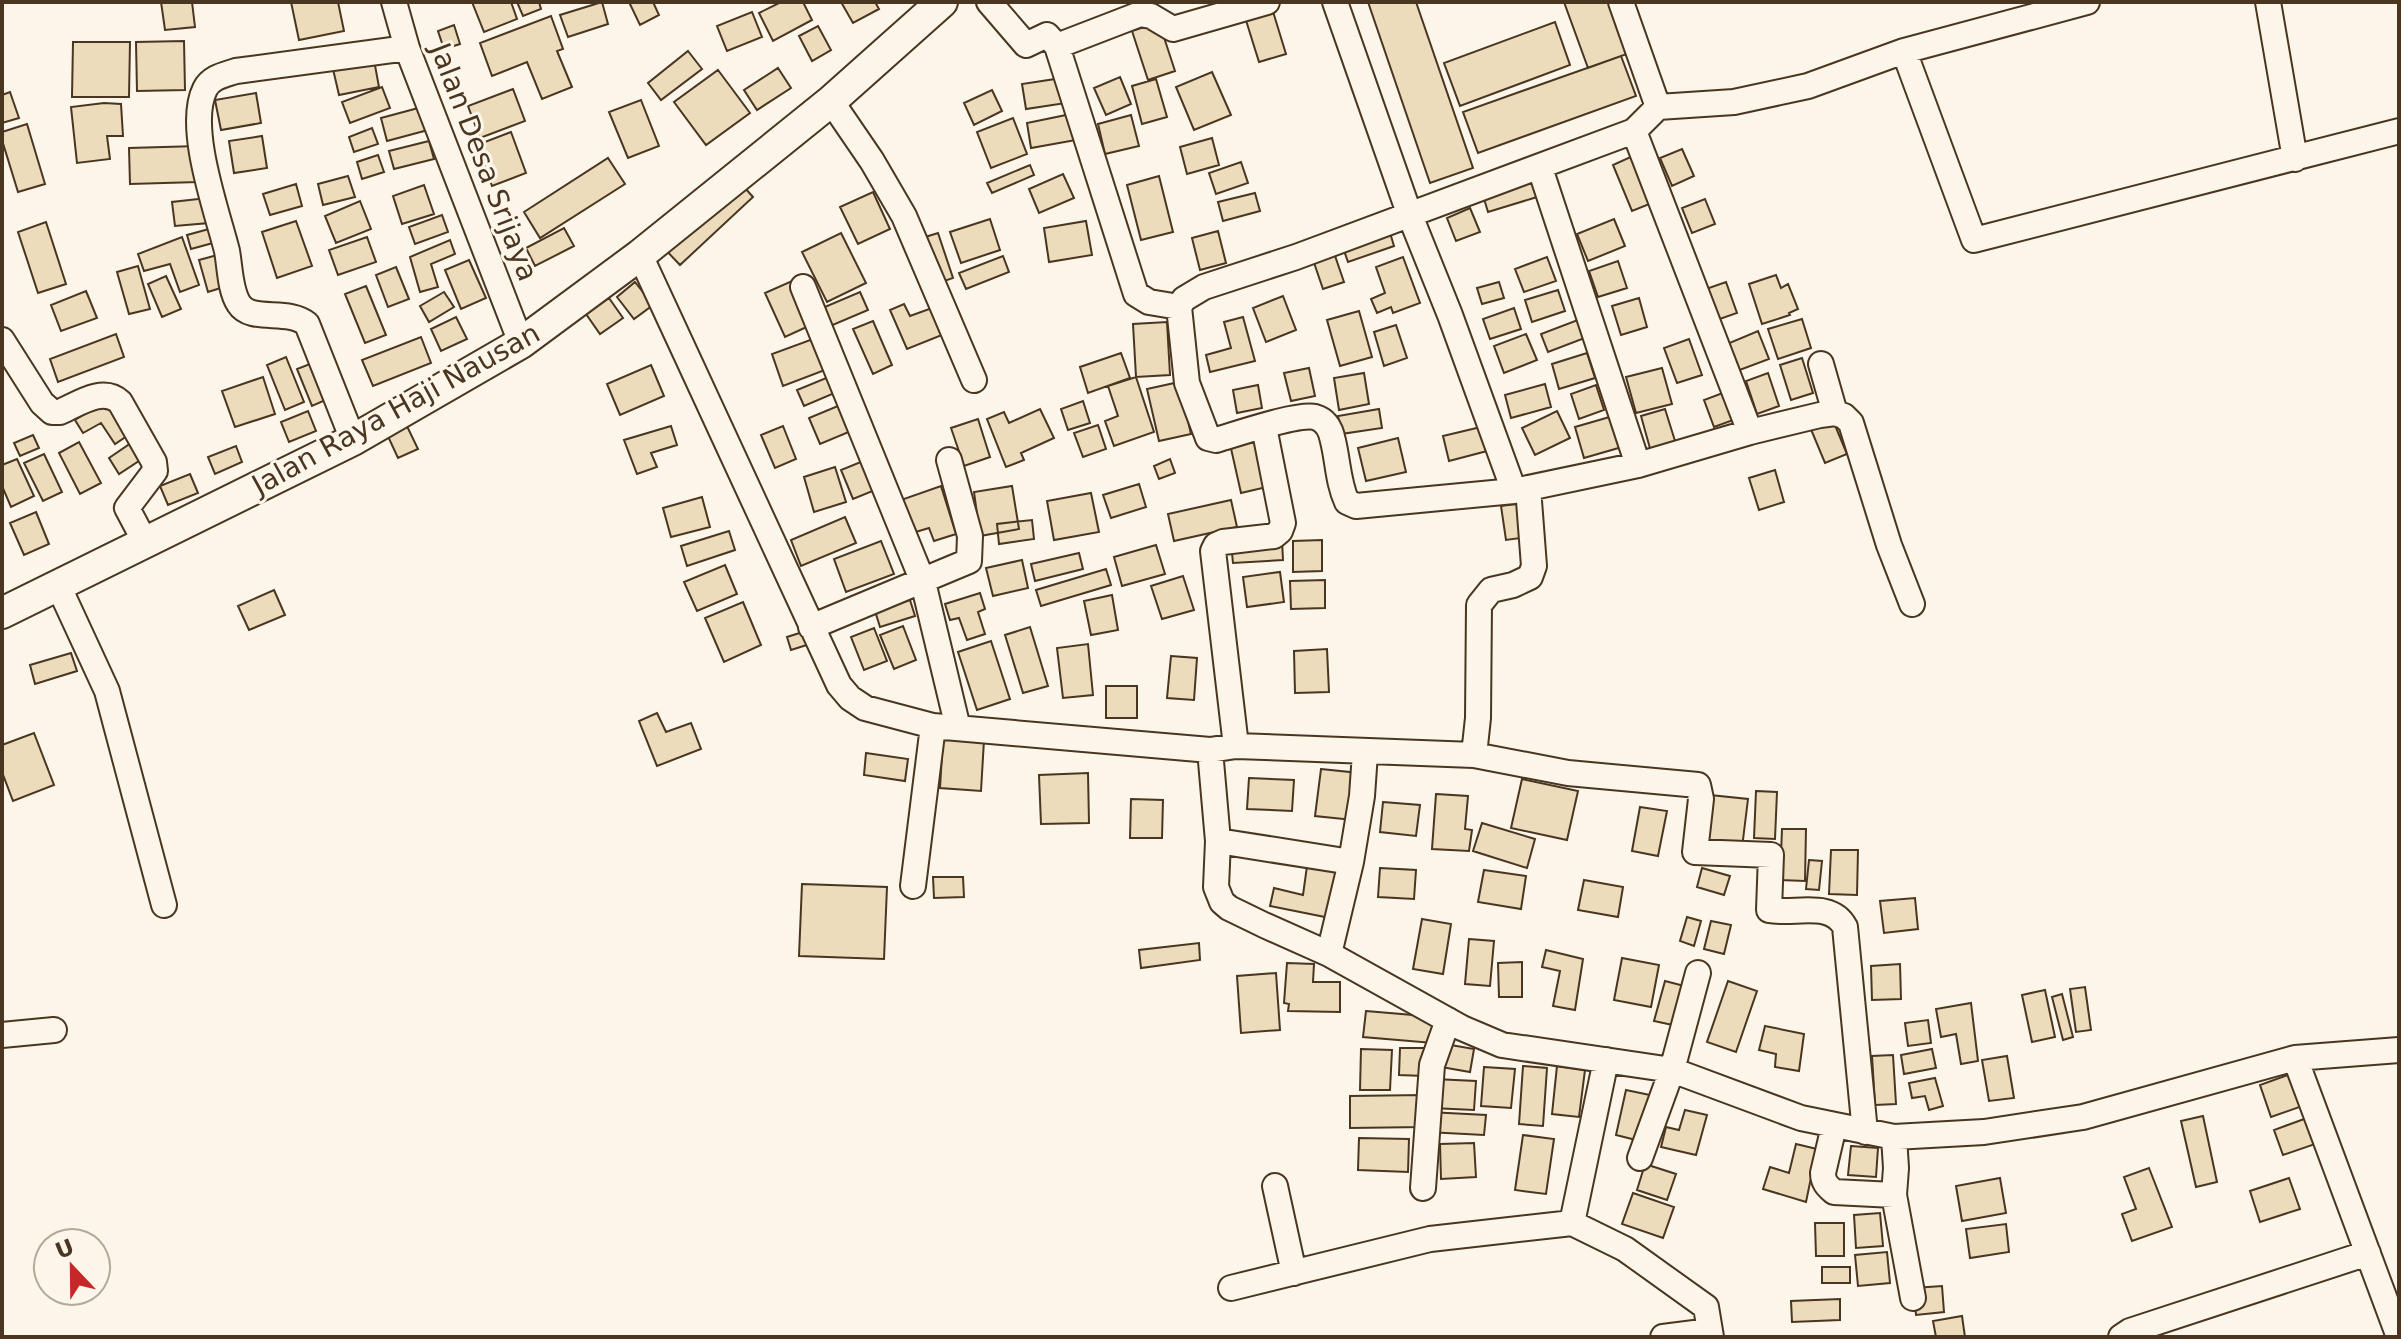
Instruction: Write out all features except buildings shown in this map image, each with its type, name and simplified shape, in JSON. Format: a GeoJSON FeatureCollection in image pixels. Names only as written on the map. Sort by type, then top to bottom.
{"type":"FeatureCollection","features":[{"type":"Feature","properties":{"kind":"street","name":"Jalan Desa Srijaya"},"geometry":{"type":"LineString","coordinates":[[394,2],[407,48],[521,343]]}},
{"type":"Feature","properties":{"kind":"street","name":"Jalan Raya Haji Nausan"},"geometry":{"type":"LineString","coordinates":[[2,613],[353,440],[521,343],[640,255],[831,101],[942,2]]}},
{"type":"Feature","properties":{"kind":"street"},"geometry":{"type":"LineString","coordinates":[[989,2],[1026,45],[1047,35],[1057,46],[1136,294],[1149,302],[1179,307]]}},
{"type":"Feature","properties":{"kind":"street"},"geometry":{"type":"LineString","coordinates":[[1057,46],[1140,14],[1151,16],[1173,29],[1267,2]]}},
{"type":"Feature","properties":{"kind":"street"},"geometry":{"type":"LineString","coordinates":[[1335,2],[1409,213],[1521,490],[1534,566],[1530,577],[1491,590],[1479,605],[1478,718],[1474,755]]}},
{"type":"Feature","properties":{"kind":"street"},"geometry":{"type":"LineString","coordinates":[[1621,2],[1658,107]]}},
{"type":"Feature","properties":{"kind":"street"},"geometry":{"type":"LineString","coordinates":[[1912,604],[1889,545],[1851,423],[1844,416],[1835,413],[1750,432],[1638,465],[1521,490],[1356,506],[1347,502],[1343,493],[1333,439],[1323,421],[1313,417],[1216,440],[1208,438],[1187,383],[1179,307],[1184,299],[1204,287],[1296,257],[1634,131],[1658,107],[1734,102],[1808,86],[1904,51],[2087,2]]}},
{"type":"Feature","properties":{"kind":"street"},"geometry":{"type":"LineString","coordinates":[[2268,2],[2295,159]]}},
{"type":"Feature","properties":{"kind":"street"},"geometry":{"type":"LineString","coordinates":[[353,440],[307,324],[292,315],[249,312],[237,301],[206,172],[201,141],[201,104],[206,87],[217,77],[236,71],[407,48]]}},
{"type":"Feature","properties":{"kind":"street"},"geometry":{"type":"LineString","coordinates":[[1904,51],[1974,240],[2399,131]]}},
{"type":"Feature","properties":{"kind":"street"},"geometry":{"type":"LineString","coordinates":[[831,101],[872,161],[904,216],[974,380]]}},
{"type":"Feature","properties":{"kind":"street"},"geometry":{"type":"LineString","coordinates":[[1634,131],[1750,432]]}},
{"type":"Feature","properties":{"kind":"street"},"geometry":{"type":"LineString","coordinates":[[1540,168],[1638,465]]}},
{"type":"Feature","properties":{"kind":"street"},"geometry":{"type":"LineString","coordinates":[[640,255],[811,627],[839,685],[850,698],[865,708],[885,715],[933,726],[1210,750],[1236,746],[1474,755],[1568,773],[1698,785],[1701,799],[1695,852],[1771,855],[1769,910],[1831,912],[1845,927],[1865,1132]]}},
{"type":"Feature","properties":{"kind":"street"},"geometry":{"type":"LineString","coordinates":[[803,287],[923,582],[958,728]]}},
{"type":"Feature","properties":{"kind":"street"},"geometry":{"type":"LineString","coordinates":[[2,340],[42,403],[52,412],[60,412],[101,394],[113,395],[120,402],[154,462],[155,471],[127,508],[145,542]]}},
{"type":"Feature","properties":{"kind":"street"},"geometry":{"type":"LineString","coordinates":[[1821,364],[1835,413]]}},
{"type":"Feature","properties":{"kind":"street"},"geometry":{"type":"LineString","coordinates":[[1236,746],[1213,551],[1216,545],[1223,542],[1274,536],[1280,531],[1283,523],[1264,427]]}},
{"type":"Feature","properties":{"kind":"street"},"geometry":{"type":"LineString","coordinates":[[811,627],[923,582],[971,558],[966,513],[949,460]]}},
{"type":"Feature","properties":{"kind":"street"},"geometry":{"type":"LineString","coordinates":[[58,585],[107,691],[164,905]]}},
{"type":"Feature","properties":{"kind":"street"},"geometry":{"type":"LineString","coordinates":[[913,886],[933,726]]}},
{"type":"Feature","properties":{"kind":"street"},"geometry":{"type":"LineString","coordinates":[[1210,750],[1218,841],[1216,887],[1222,902],[1502,1045],[1672,1070],[1801,1118],[1894,1137],[1984,1132],[2083,1117],[2295,1058],[2399,1050]]}},
{"type":"Feature","properties":{"kind":"street"},"geometry":{"type":"LineString","coordinates":[[1329,954],[1351,862],[1362,796],[1365,753]]}},
{"type":"Feature","properties":{"kind":"street"},"geometry":{"type":"LineString","coordinates":[[1218,841],[1351,862]]}},
{"type":"Feature","properties":{"kind":"street"},"geometry":{"type":"LineString","coordinates":[[1640,1158],[1672,1070],[1698,973]]}},
{"type":"Feature","properties":{"kind":"street"},"geometry":{"type":"LineString","coordinates":[[1423,1188],[1432,1065],[1448,1020]]}},
{"type":"Feature","properties":{"kind":"street"},"geometry":{"type":"LineString","coordinates":[[2,1035],[54,1030]]}},
{"type":"Feature","properties":{"kind":"street"},"geometry":{"type":"LineString","coordinates":[[2295,1058],[2399,1337]]}},
{"type":"Feature","properties":{"kind":"street"},"geometry":{"type":"LineString","coordinates":[[1572,1223],[1606,1060]]}},
{"type":"Feature","properties":{"kind":"street"},"geometry":{"type":"LineString","coordinates":[[1834,1126],[1823,1173],[1827,1186],[1834,1192],[1894,1195]]}},
{"type":"Feature","properties":{"kind":"street"},"geometry":{"type":"LineString","coordinates":[[1894,1137],[1894,1195],[1913,1298]]}},
{"type":"Feature","properties":{"kind":"street"},"geometry":{"type":"LineString","coordinates":[[1275,1186],[1294,1273]]}},
{"type":"Feature","properties":{"kind":"street"},"geometry":{"type":"LineString","coordinates":[[1231,1288],[1430,1239],[1572,1223],[1625,1249],[1706,1307],[1711,1334],[1663,1337]]}},
{"type":"Feature","properties":{"kind":"street"},"geometry":{"type":"LineString","coordinates":[[2121,1337],[2130,1331],[2368,1253]]}}]}
